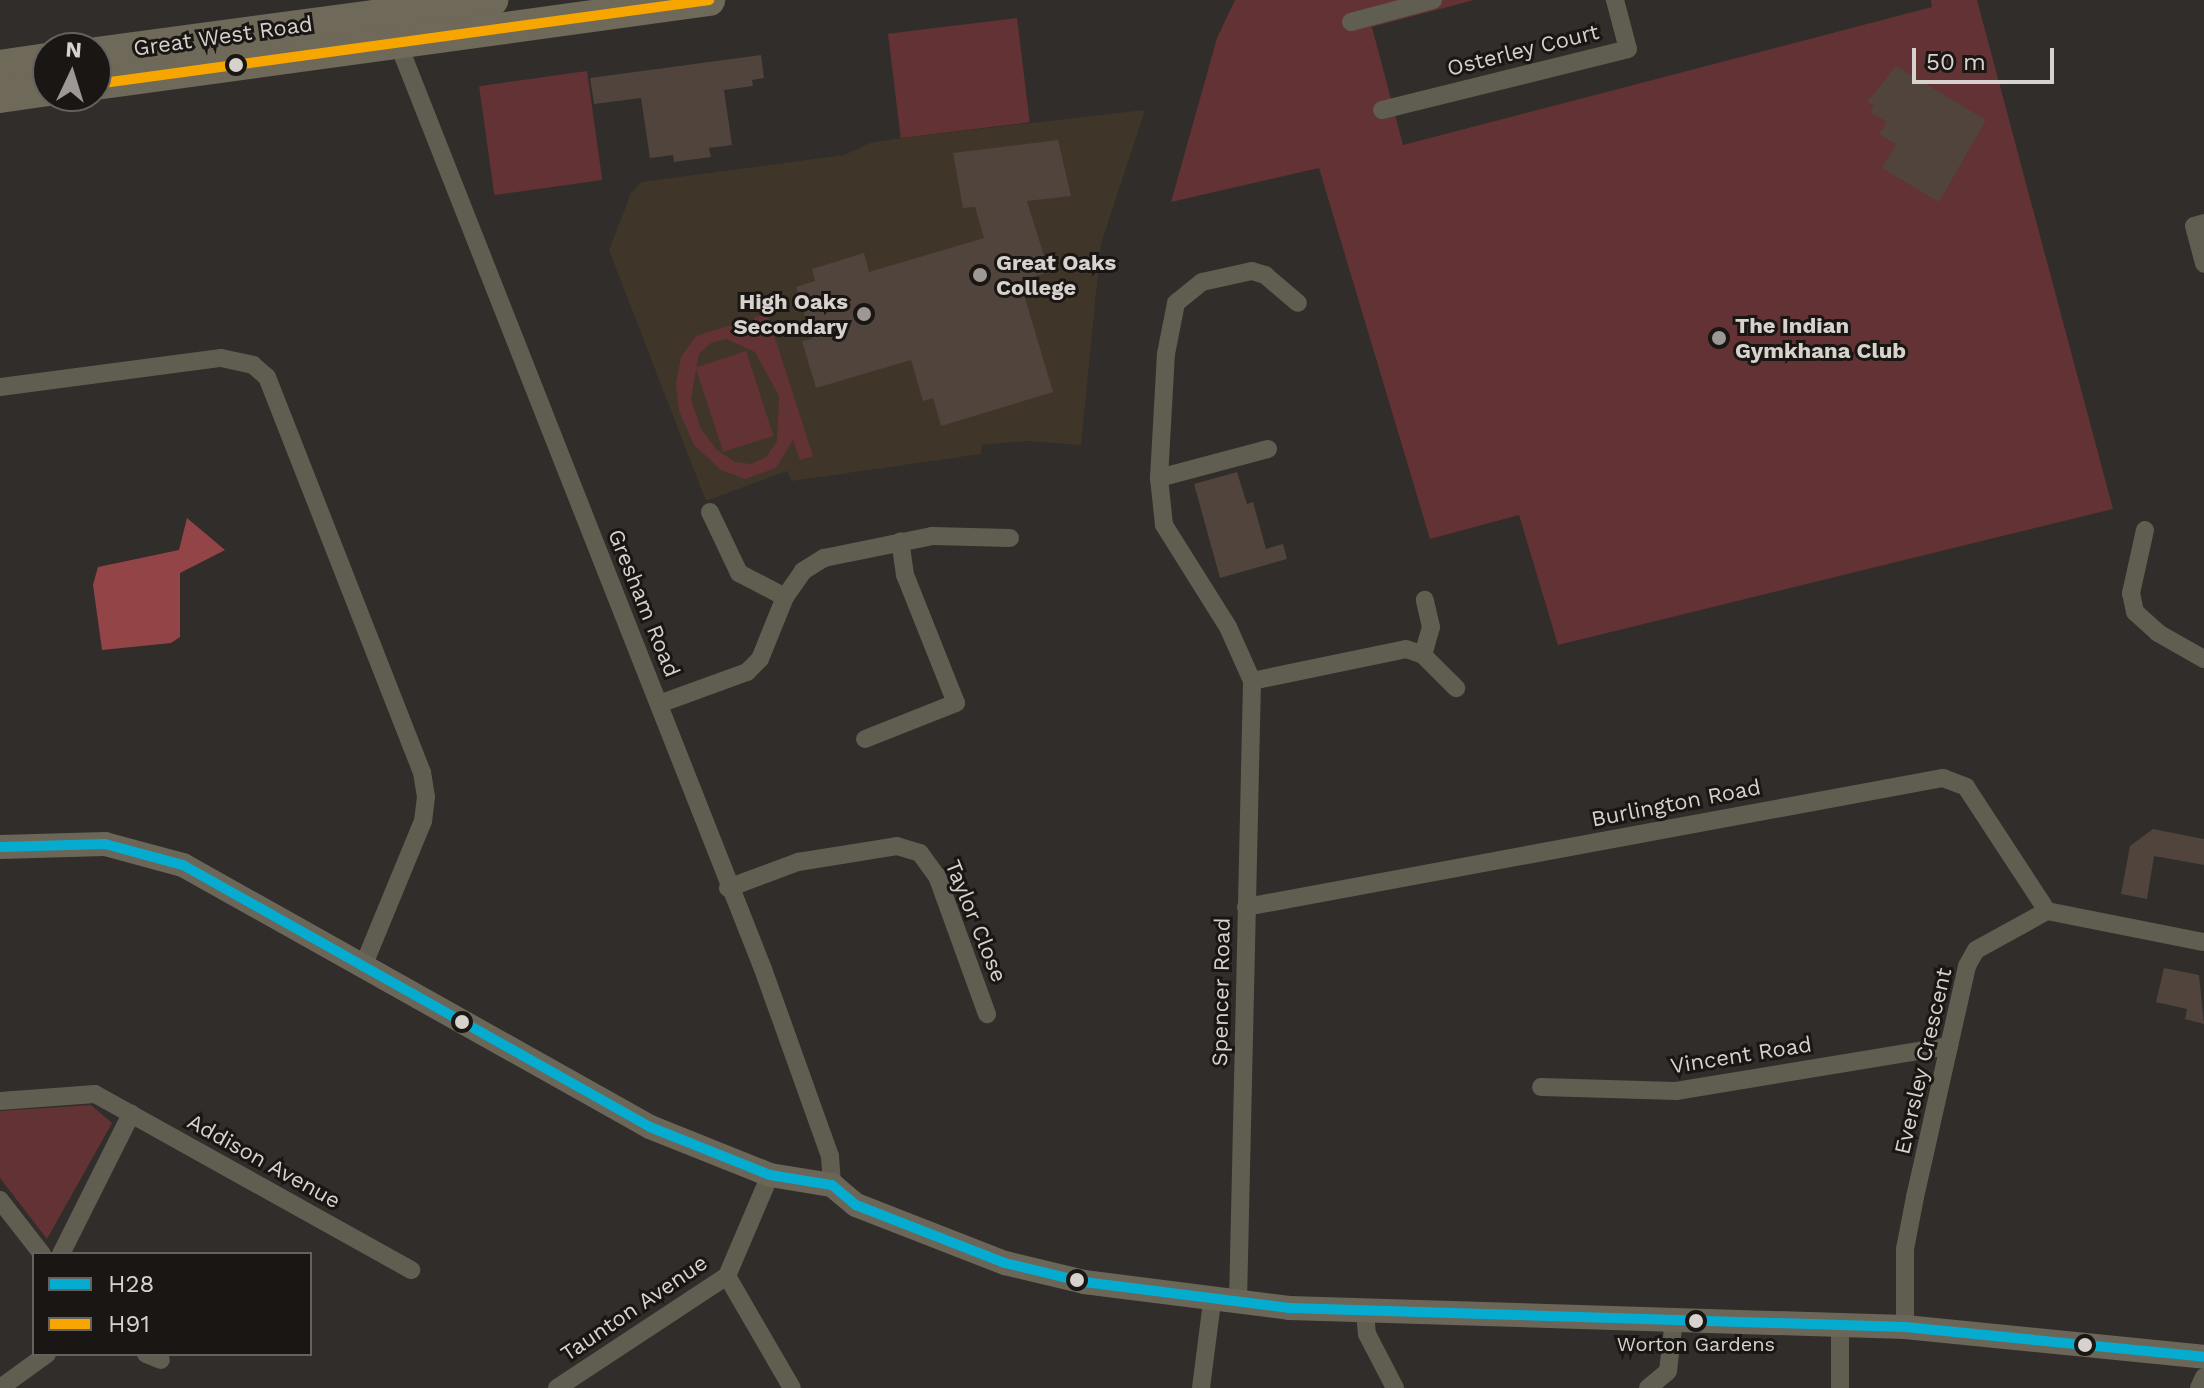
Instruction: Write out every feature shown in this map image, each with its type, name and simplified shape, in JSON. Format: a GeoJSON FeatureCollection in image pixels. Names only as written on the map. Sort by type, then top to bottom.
{"type":"FeatureCollection","features":[{"type":"Feature","properties":{"kind":"highway","name":"Great West Road"},"geometry":{"type":"LineString","coordinates":[[112,51],[492,0]]}},
{"type":"Feature","properties":{"kind":"highway","name":"Great West Road"},"geometry":{"type":"LineString","coordinates":[[112,82],[709,0]]}},
{"type":"Feature","properties":{"kind":"highway"},"geometry":{"type":"LineString","coordinates":[[0,66],[32,61]]}},
{"type":"Feature","properties":{"kind":"highway"},"geometry":{"type":"LineString","coordinates":[[0,97],[32,92]]}},
{"type":"Feature","properties":{"kind":"main road"},"geometry":{"type":"LineString","coordinates":[[0,847],[58,842],[145,851],[183,865],[650,1127],[770,1175],[832,1185],[856,1205],[1005,1263],[1212,1302],[1365,1312],[1905,1327],[2204,1357]]}},
{"type":"Feature","properties":{"kind":"street"},"geometry":{"type":"LineString","coordinates":[[1351,22],[1433,0]]}},
{"type":"Feature","properties":{"kind":"street","name":"Osterley Court"},"geometry":{"type":"LineString","coordinates":[[1382,110],[1628,49],[1615,0]]}},
{"type":"Feature","properties":{"kind":"street","name":"Gresham Road"},"geometry":{"type":"LineString","coordinates":[[398,43],[659,704],[728,888],[763,969],[830,1156],[832,1185]]}},
{"type":"Feature","properties":{"kind":"street"},"geometry":{"type":"LineString","coordinates":[[2204,223],[2194,226],[2204,264]]}},
{"type":"Feature","properties":{"kind":"street","name":"Spencer Road"},"geometry":{"type":"LineString","coordinates":[[1238,1303],[1252,681],[1228,627],[1164,525],[1159,478],[1166,354],[1176,303],[1202,282],[1252,271],[1265,275],[1298,303]]}},
{"type":"Feature","properties":{"kind":"street"},"geometry":{"type":"LineString","coordinates":[[0,387],[221,358],[253,365],[267,377],[422,772],[426,797],[423,821],[364,964]]}},
{"type":"Feature","properties":{"kind":"street"},"geometry":{"type":"LineString","coordinates":[[1159,478],[1268,449]]}},
{"type":"Feature","properties":{"kind":"street"},"geometry":{"type":"LineString","coordinates":[[710,512],[739,573],[785,597]]}},
{"type":"Feature","properties":{"kind":"street"},"geometry":{"type":"LineString","coordinates":[[2145,530],[2131,593],[2135,612],[2158,633],[2204,659]]}},
{"type":"Feature","properties":{"kind":"street"},"geometry":{"type":"LineString","coordinates":[[659,704],[747,672],[768,644],[785,597],[803,571],[824,558],[932,536],[1010,538]]}},
{"type":"Feature","properties":{"kind":"street"},"geometry":{"type":"LineString","coordinates":[[865,739],[956,703],[905,575],[900,541]]}},
{"type":"Feature","properties":{"kind":"street"},"geometry":{"type":"LineString","coordinates":[[1423,655],[1431,627],[1425,600]]}},
{"type":"Feature","properties":{"kind":"street"},"geometry":{"type":"LineString","coordinates":[[1252,681],[1388,649],[1423,655],[1456,688]]}},
{"type":"Feature","properties":{"kind":"street","name":"Burlington Road"},"geometry":{"type":"LineString","coordinates":[[1246,907],[1943,778],[1966,787],[2047,911]]}},
{"type":"Feature","properties":{"kind":"street","name":"Taylor Close"},"geometry":{"type":"LineString","coordinates":[[728,888],[798,862],[897,846],[920,853],[937,876],[987,1014]]}},
{"type":"Feature","properties":{"kind":"street"},"geometry":{"type":"LineString","coordinates":[[2047,911],[2204,942]]}},
{"type":"Feature","properties":{"kind":"street","name":"Eversley Crescent"},"geometry":{"type":"LineString","coordinates":[[1905,1327],[1905,1249],[1967,966],[1976,950],[2047,911]]}},
{"type":"Feature","properties":{"kind":"street","name":"Vincent Road"},"geometry":{"type":"LineString","coordinates":[[1541,1087],[1676,1091],[1949,1046]]}},
{"type":"Feature","properties":{"kind":"street","name":"Addison Avenue"},"geometry":{"type":"LineString","coordinates":[[0,1101],[95,1094],[411,1270]]}},
{"type":"Feature","properties":{"kind":"street"},"geometry":{"type":"LineString","coordinates":[[62,1252],[131,1114]]}},
{"type":"Feature","properties":{"kind":"street","name":"Taunton Avenue"},"geometry":{"type":"LineString","coordinates":[[557,1388],[727,1276],[770,1175]]}},
{"type":"Feature","properties":{"kind":"street"},"geometry":{"type":"LineString","coordinates":[[0,1200],[40,1252]]}},
{"type":"Feature","properties":{"kind":"street"},"geometry":{"type":"LineString","coordinates":[[727,1276],[792,1388]]}},
{"type":"Feature","properties":{"kind":"street"},"geometry":{"type":"LineString","coordinates":[[1201,1388],[1212,1302]]}},
{"type":"Feature","properties":{"kind":"street"},"geometry":{"type":"LineString","coordinates":[[1365,1312],[1367,1334],[1395,1388]]}},
{"type":"Feature","properties":{"kind":"street"},"geometry":{"type":"LineString","coordinates":[[1648,1388],[1668,1371],[1674,1320]]}},
{"type":"Feature","properties":{"kind":"street"},"geometry":{"type":"LineString","coordinates":[[1840,1324],[1840,1388]]}},
{"type":"Feature","properties":{"kind":"street"},"geometry":{"type":"LineString","coordinates":[[0,1388],[44,1356]]}},
{"type":"Feature","properties":{"kind":"street"},"geometry":{"type":"LineString","coordinates":[[2199,1388],[2204,1377]]}},
{"type":"Feature","properties":{"kind":"shaded area","name":"The Indian Gymkhana Club"},"geometry":{"type":"Polygon","coordinates":[[[1235,0],[1474,0],[1372,27],[1403,145],[1932,7],[1931,0],[1977,0],[2113,509],[1558,645],[1519,515],[1430,539],[1319,168],[1171,202],[1217,38],[1235,0]]]}},
{"type":"Feature","properties":{"kind":"shaded area"},"geometry":{"type":"Polygon","coordinates":[[[1017,18],[1030,122],[901,138],[888,34],[1017,18]]]}},
{"type":"Feature","properties":{"kind":"shaded area"},"geometry":{"type":"Polygon","coordinates":[[[587,71],[602,180],[494,195],[479,86],[587,71]]]}},
{"type":"Feature","properties":{"kind":"shaded area","name":"High Oaks Secondary"},"geometry":{"type":"Polygon","coordinates":[[[1145,110],[1101,244],[1081,445],[1027,441],[982,445],[981,454],[792,481],[787,471],[706,501],[609,250],[631,193],[641,182],[844,155],[870,143],[901,138],[1145,110]]]}},
{"type":"Feature","properties":{"kind":"shaded area"},"geometry":{"type":"Polygon","coordinates":[[[767,313],[813,456],[800,460],[793,440],[776,468],[745,479],[721,470],[694,445],[679,411],[676,384],[681,357],[696,336],[731,325],[760,337],[754,318],[767,313]],[[726,339],[711,343],[699,354],[691,399],[701,429],[717,450],[735,462],[751,464],[766,457],[777,441],[779,396],[755,352],[726,339]]]}},
{"type":"Feature","properties":{"kind":"shaded area"},"geometry":{"type":"Polygon","coordinates":[[[746,351],[774,436],[723,452],[696,367],[746,351]]]}},
{"type":"Feature","properties":{"kind":"shaded area"},"geometry":{"type":"Polygon","coordinates":[[[187,518],[225,550],[180,573],[180,637],[171,643],[102,650],[93,585],[98,567],[179,550],[187,518]]]}},
{"type":"Feature","properties":{"kind":"shaded area"},"geometry":{"type":"Polygon","coordinates":[[[91,1105],[112,1123],[47,1239],[0,1178],[0,1111],[91,1105]]]}},
{"type":"Feature","properties":{"kind":"building"},"geometry":{"type":"Polygon","coordinates":[[[761,55],[764,78],[752,80],[753,86],[724,90],[732,145],[709,148],[711,157],[674,162],[673,155],[650,158],[641,98],[594,104],[590,78],[761,55]]]}},
{"type":"Feature","properties":{"kind":"building"},"geometry":{"type":"Polygon","coordinates":[[[1896,66],[1986,120],[1939,202],[1882,168],[1896,144],[1879,134],[1887,122],[1870,112],[1874,105],[1867,102],[1896,66]]]}},
{"type":"Feature","properties":{"kind":"building"},"geometry":{"type":"Polygon","coordinates":[[[1058,140],[1071,196],[1027,201],[1049,272],[1020,281],[1053,392],[941,426],[933,398],[923,401],[911,360],[816,388],[802,341],[812,339],[796,287],[815,281],[812,269],[864,253],[869,272],[984,238],[975,207],[963,208],[953,153],[1058,140]]]}},
{"type":"Feature","properties":{"kind":"building"},"geometry":{"type":"Polygon","coordinates":[[[1237,472],[1247,504],[1253,502],[1266,549],[1283,544],[1287,559],[1220,578],[1194,484],[1237,472]]]}},
{"type":"Feature","properties":{"kind":"building"},"geometry":{"type":"Polygon","coordinates":[[[2153,829],[2204,839],[2204,865],[2154,856],[2147,899],[2121,894],[2130,846],[2153,829]]]}},
{"type":"Feature","properties":{"kind":"building"},"geometry":{"type":"Polygon","coordinates":[[[2164,968],[2199,975],[2204,1024],[2185,1019],[2187,1009],[2156,1002],[2164,968]]]}},
{"type":"Feature","properties":{"kind":"transit line","name":"H91"},"geometry":{"type":"LineString","coordinates":[[112,82],[709,0]]}},
{"type":"Feature","properties":{"kind":"transit line","name":"H28"},"geometry":{"type":"LineString","coordinates":[[0,847],[105,844],[183,865],[650,1127],[770,1175],[832,1185],[856,1205],[1005,1263],[1084,1282],[1289,1308],[1905,1327],[2204,1357]]}},
{"type":"Feature","properties":{"kind":"place","name":"Great Oaks College"},"geometry":{"type":"Point","coordinates":[980,275]}},
{"type":"Feature","properties":{"kind":"place","name":"High Oaks Secondary"},"geometry":{"type":"Point","coordinates":[864,314]}},
{"type":"Feature","properties":{"kind":"place","name":"The Indian Gymkhana Club"},"geometry":{"type":"Point","coordinates":[1719,338]}},
{"type":"Feature","properties":{"kind":"place","name":"Worton Gardens"},"geometry":{"type":"Point","coordinates":[1696,1321]}}]}
